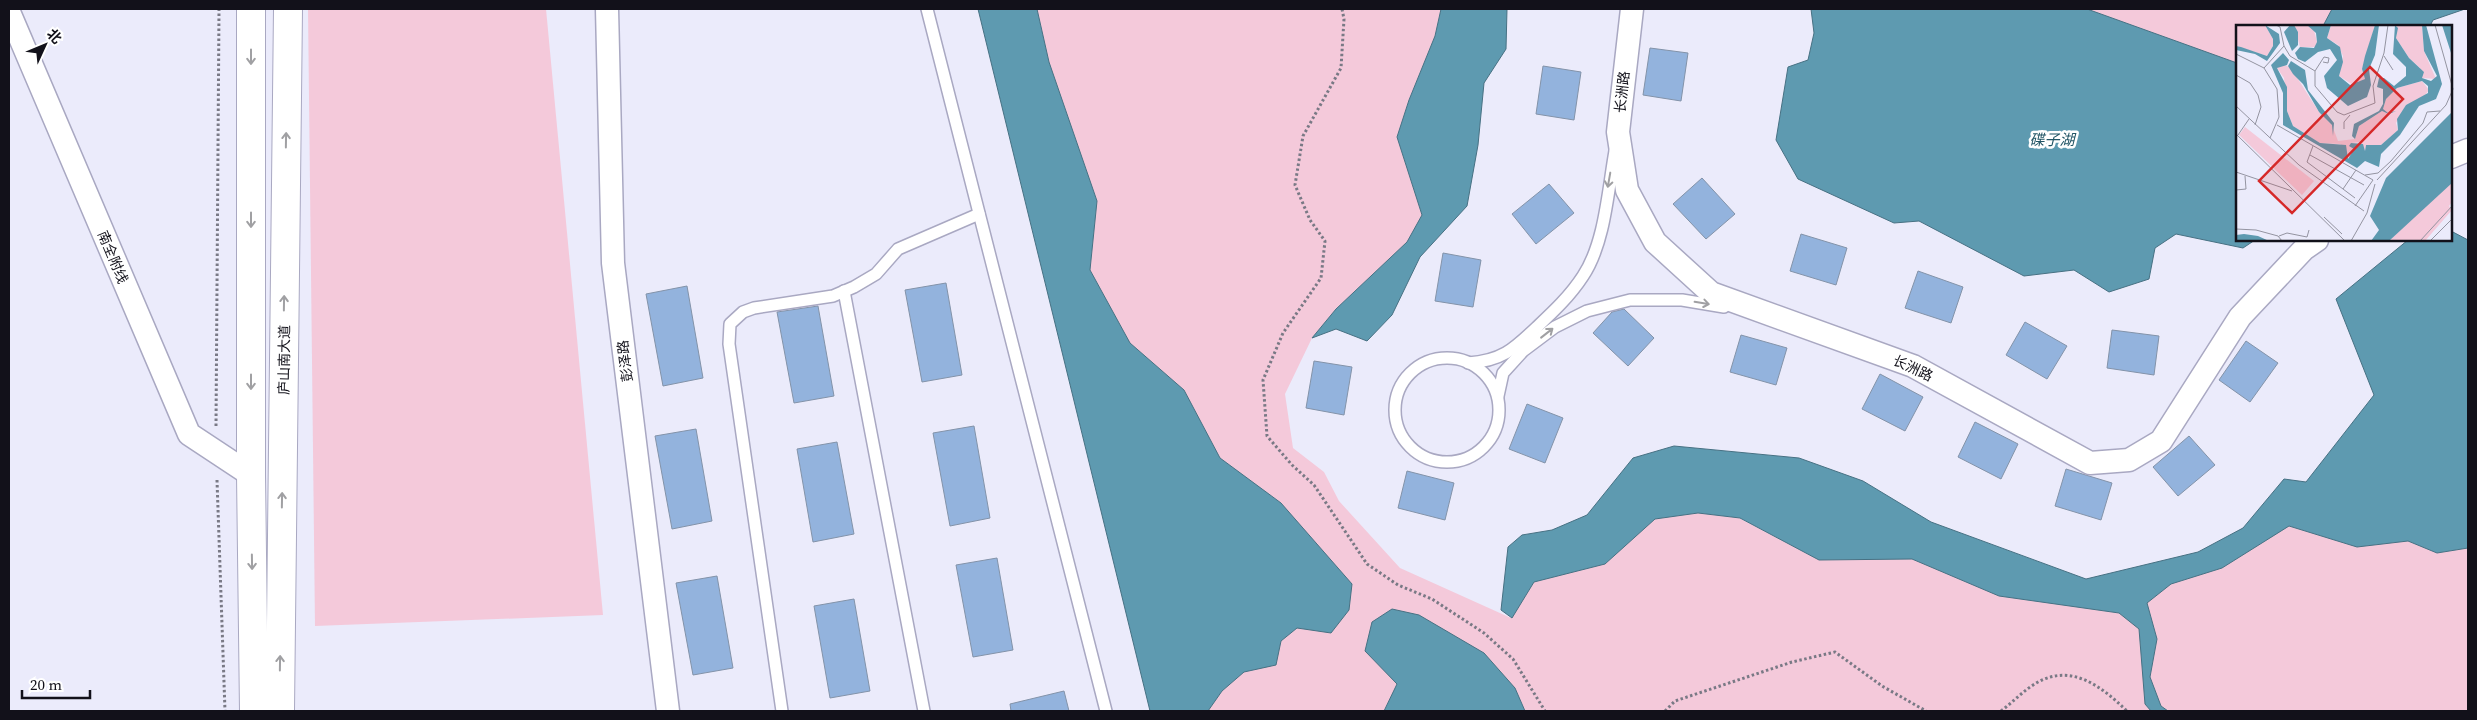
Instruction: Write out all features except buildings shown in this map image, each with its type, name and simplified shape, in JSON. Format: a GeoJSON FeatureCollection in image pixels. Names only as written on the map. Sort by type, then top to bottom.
{"type":"FeatureCollection","features":[{"type":"Feature","properties":{"kind":"highway"},"geometry":{"type":"LineString","coordinates":[[251,9],[251,475],[254,711]]}},
{"type":"Feature","properties":{"kind":"highway","name":"庐山南大道"},"geometry":{"type":"LineString","coordinates":[[280,711],[288,9]]}},
{"type":"Feature","properties":{"kind":"street","name":"彭泽路"},"geometry":{"type":"LineString","coordinates":[[607,9],[613,264],[668,711]]}},
{"type":"Feature","properties":{"kind":"street","name":"长洲路"},"geometry":{"type":"LineString","coordinates":[[1632,9],[1618,132],[1627,190],[1655,242],[1711,293],[1913,366],[2090,463],[2128,460],[2161,441],[2240,317],[2304,249],[2316,241]]}},
{"type":"Feature","properties":{"kind":"street","name":"南全附线"},"geometry":{"type":"LineString","coordinates":[[9,12],[189,434],[251,475]]}},
{"type":"Feature","properties":{"kind":"street"},"geometry":{"type":"LineString","coordinates":[[2452,157],[2468,150]]}},
{"type":"Feature","properties":{"kind":"lane"},"geometry":{"type":"LineString","coordinates":[[927,9],[1106,711]]}},
{"type":"Feature","properties":{"kind":"lane"},"geometry":{"type":"LineString","coordinates":[[1618,132],[1598,243],[1584,275],[1564,302],[1514,348],[1489,362],[1468,363],[1444,358],[1427,361],[1406,376],[1398,392],[1394,407],[1398,430],[1413,450],[1436,461],[1464,460],[1486,445],[1496,430],[1499,414],[1498,396],[1503,373],[1523,351],[1555,327],[1587,311],[1630,300],[1682,300],[1769,314]]}},
{"type":"Feature","properties":{"kind":"lane"},"geometry":{"type":"LineString","coordinates":[[782,711],[729,344],[730,324],[743,312],[754,308],[833,296],[876,274],[898,248],[979,214]]}},
{"type":"Feature","properties":{"kind":"lane"},"geometry":{"type":"LineString","coordinates":[[844,291],[924,711]]}},
{"type":"Feature","properties":{"kind":"lane"},"geometry":{"type":"LineString","coordinates":[[1468,363],[1482,371],[1492,383],[1498,396]]}},
{"type":"Feature","properties":{"kind":"path"},"geometry":{"type":"LineString","coordinates":[[219,9],[216,452],[225,711]]}},
{"type":"Feature","properties":{"kind":"path"},"geometry":{"type":"LineString","coordinates":[[1342,9],[1344,19],[1341,68],[1302,136],[1295,185],[1310,220],[1325,241],[1322,278],[1283,333],[1263,380],[1267,436],[1292,465],[1314,484],[1367,564],[1398,584],[1432,599],[1484,633],[1513,659],[1544,711]]}},
{"type":"Feature","properties":{"kind":"path"},"geometry":{"type":"LineString","coordinates":[[1665,711],[1675,701],[1792,662],[1835,652],[1882,686],[1926,711]]}},
{"type":"Feature","properties":{"kind":"path"},"geometry":{"type":"LineString","coordinates":[[2001,711],[2039,682],[2066,675],[2096,683],[2127,711]]}},
{"type":"Feature","properties":{"kind":"shaded area"},"geometry":{"type":"Polygon","coordinates":[[[308,9],[546,9],[603,615],[315,626],[308,9]]]}},
{"type":"Feature","properties":{"kind":"shaded area"},"geometry":{"type":"Polygon","coordinates":[[[1037,9],[1441,9],[1435,36],[1409,100],[1397,137],[1422,215],[1407,242],[1336,309],[1312,338],[1285,394],[1293,448],[1324,472],[1339,501],[1400,568],[1511,618],[1534,582],[1605,564],[1655,519],[1698,513],[1739,518],[1819,560],[1912,559],[1999,596],[2119,613],[2139,628],[2145,704],[2151,711],[1525,711],[1515,688],[1397,684],[1384,711],[1208,711],[1222,691],[1244,672],[1276,664],[1281,641],[1297,628],[1281,503],[1220,458],[1184,390],[1130,343],[1090,270],[1097,201],[1049,62],[1037,9]]]}},
{"type":"Feature","properties":{"kind":"shaded area"},"geometry":{"type":"Polygon","coordinates":[[[2087,9],[2332,9],[2324,25],[2236,25],[2236,63],[2087,9]]]}},
{"type":"Feature","properties":{"kind":"shaded area"},"geometry":{"type":"Polygon","coordinates":[[[2289,526],[2357,547],[2408,541],[2437,553],[2468,548],[2468,711],[2168,711],[2161,706],[2150,677],[2157,639],[2147,603],[2171,584],[2222,568],[2289,526]]]}},
{"type":"Feature","properties":{"kind":"water"},"geometry":{"type":"Polygon","coordinates":[[[978,9],[1037,9],[1049,62],[1097,201],[1090,270],[1130,343],[1184,390],[1220,458],[1281,503],[1352,584],[1349,610],[1331,633],[1297,628],[1281,641],[1276,665],[1244,672],[1222,691],[1208,711],[1150,711],[978,9]]]}},
{"type":"Feature","properties":{"kind":"water"},"geometry":{"type":"Polygon","coordinates":[[[1441,9],[1507,9],[1506,49],[1484,83],[1478,145],[1467,206],[1420,257],[1392,315],[1367,341],[1336,329],[1312,338],[1336,309],[1407,242],[1422,215],[1397,137],[1409,100],[1435,36],[1441,9]]]}},
{"type":"Feature","properties":{"kind":"water","name":"碟子湖"},"geometry":{"type":"Polygon","coordinates":[[[1811,9],[2087,9],[2236,63],[2236,241],[2254,241],[2243,248],[2176,234],[2155,248],[2149,279],[2109,292],[2074,270],[2024,276],[1919,221],[1894,223],[1798,179],[1776,140],[1788,67],[1808,60],[1814,33],[1811,9]]]}},
{"type":"Feature","properties":{"kind":"water"},"geometry":{"type":"Polygon","coordinates":[[[2332,9],[2465,9],[2433,20],[2430,25],[2324,25],[2332,9]]]}},
{"type":"Feature","properties":{"kind":"water"},"geometry":{"type":"Polygon","coordinates":[[[2452,232],[2468,240],[2468,548],[2437,553],[2408,541],[2357,547],[2289,526],[2222,568],[2171,584],[2147,603],[2157,639],[2150,677],[2161,706],[2168,711],[2151,711],[2145,704],[2139,629],[2119,613],[1999,596],[1912,559],[1819,560],[1740,518],[1698,513],[1655,519],[1605,564],[1534,582],[1512,618],[1501,610],[1508,547],[1522,535],[1552,530],[1587,515],[1633,458],[1674,446],[1799,458],[1863,481],[1931,522],[2086,579],[2198,552],[2243,528],[2284,479],[2306,482],[2374,395],[2336,299],[2407,241],[2452,241],[2452,232]]]}},
{"type":"Feature","properties":{"kind":"water"},"geometry":{"type":"Polygon","coordinates":[[[1392,609],[1419,615],[1484,653],[1515,688],[1525,711],[1384,711],[1397,684],[1365,651],[1372,622],[1392,609]]]}}]}
